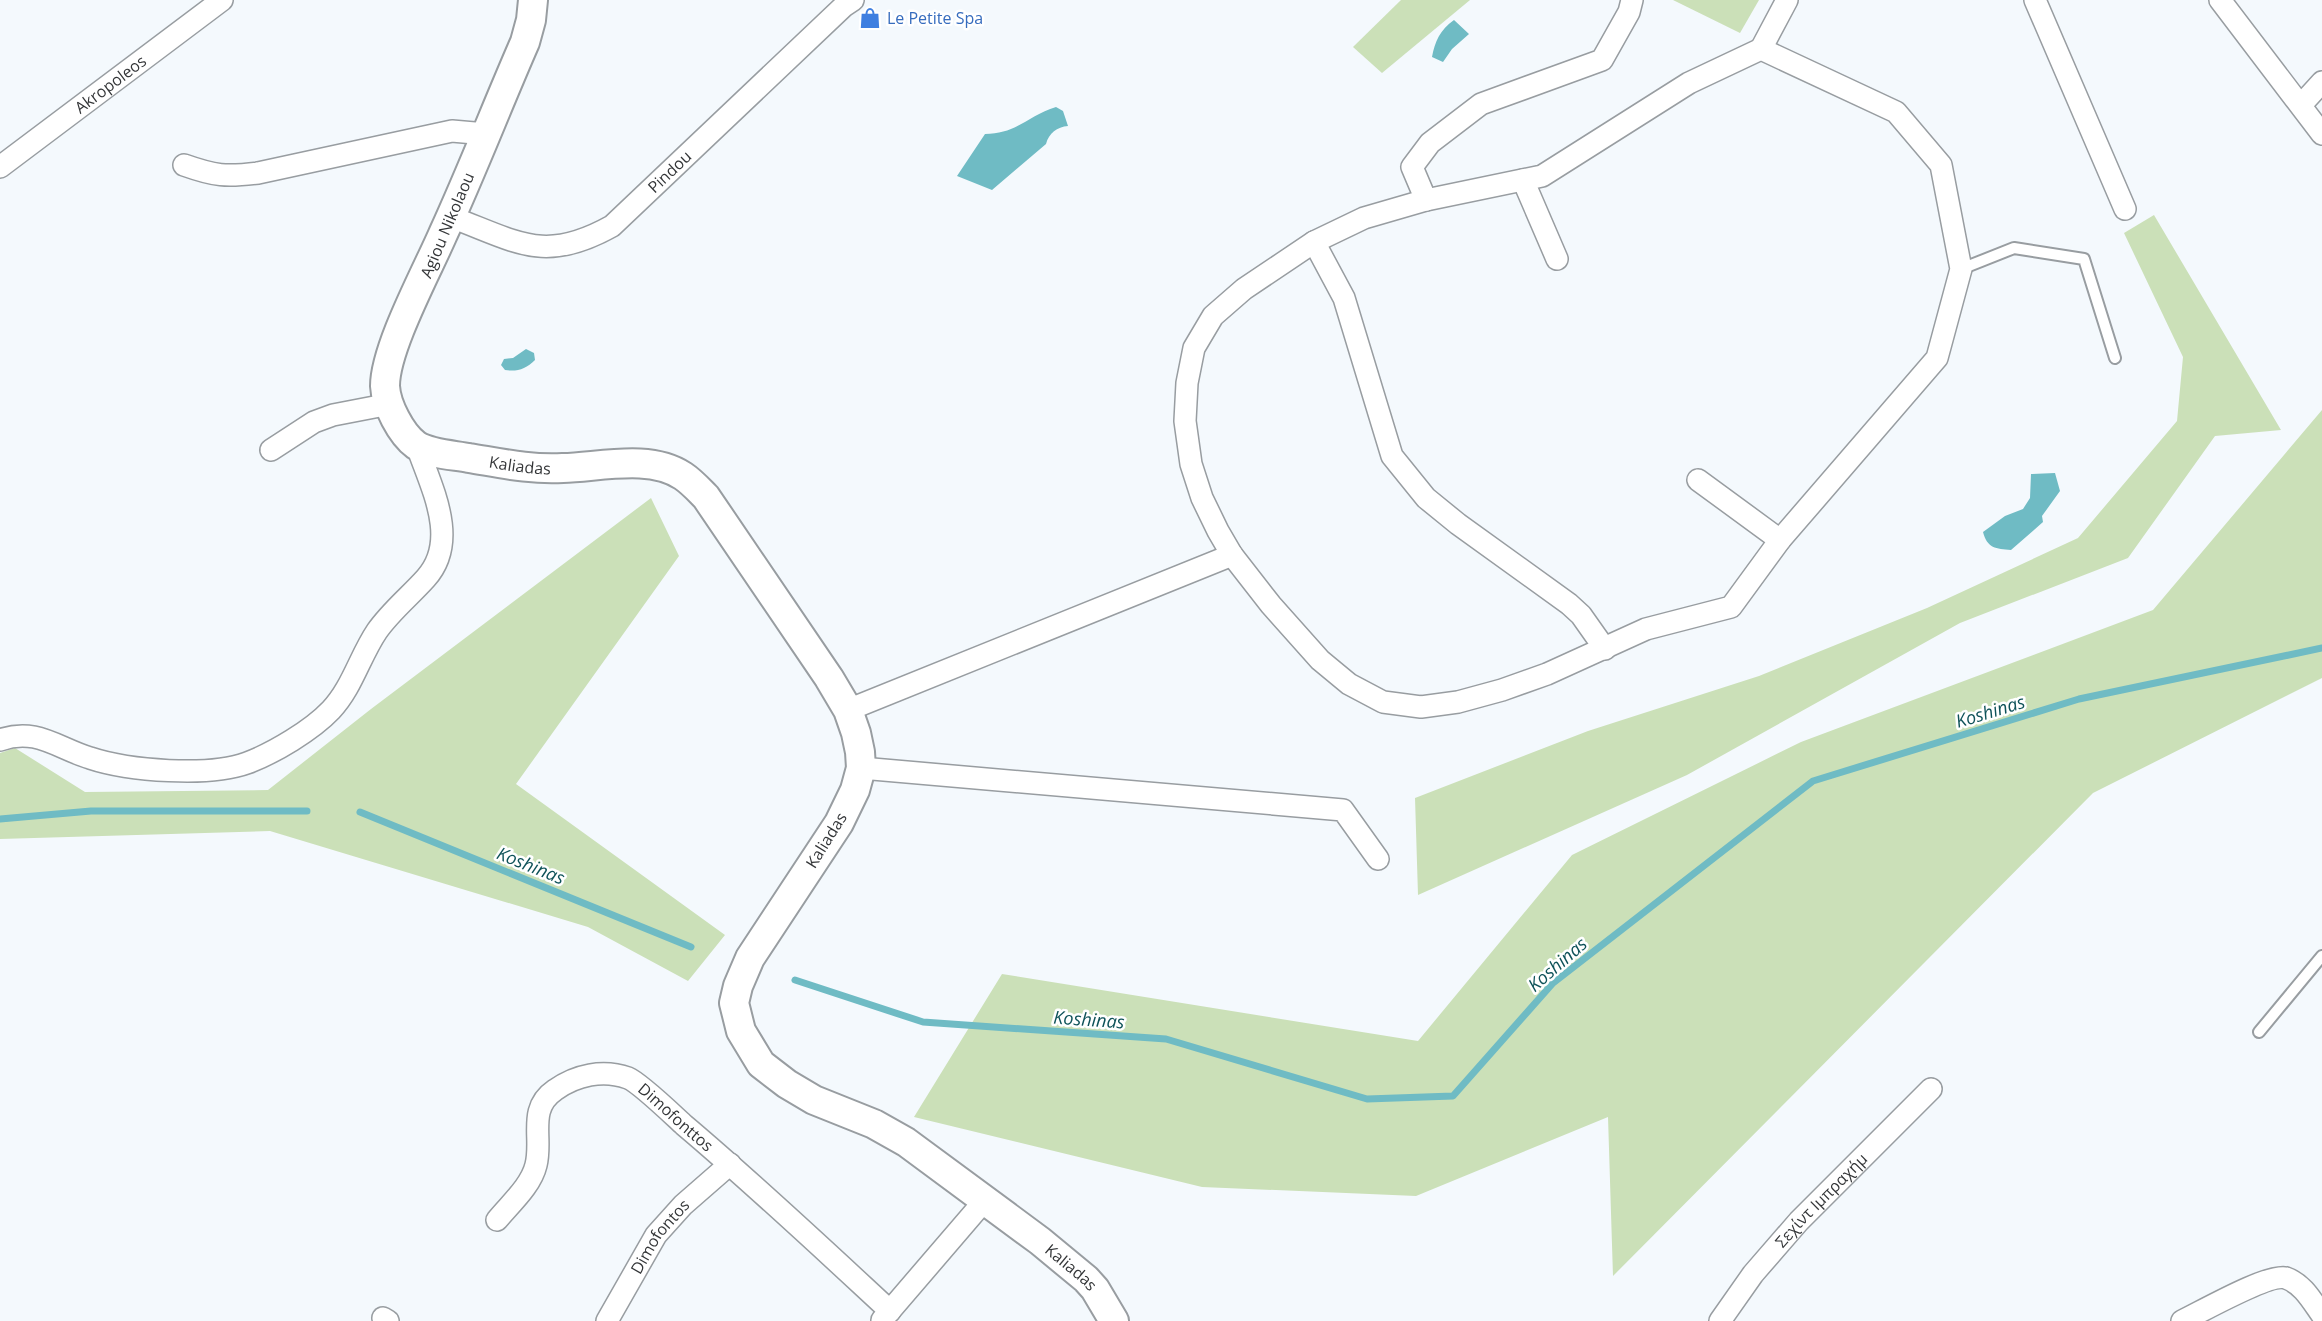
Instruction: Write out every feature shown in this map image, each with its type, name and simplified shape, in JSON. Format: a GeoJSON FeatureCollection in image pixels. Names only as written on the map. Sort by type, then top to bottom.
{"type":"FeatureCollection","features":[{"type":"Feature","properties":{"kind":"street","name":"Akropoleos"},"geometry":{"type":"LineString","coordinates":[[0,167],[222,0]]}},
{"type":"Feature","properties":{"kind":"street","name":"Agiou Nikolaou"},"geometry":{"type":"LineString","coordinates":[[417,446],[404,432],[390,404],[385,387],[389,363],[525,42],[533,0]]}},
{"type":"Feature","properties":{"kind":"street","name":"Pindou"},"geometry":{"type":"LineString","coordinates":[[451,217],[525,244],[549,248],[569,246],[589,239],[612,226],[853,0]]}},
{"type":"Feature","properties":{"kind":"street"},"geometry":{"type":"LineString","coordinates":[[1426,200],[1412,167],[1430,143],[1481,104],[1602,60],[1629,12],[1632,0]]}},
{"type":"Feature","properties":{"kind":"street"},"geometry":{"type":"LineString","coordinates":[[1761,49],[1896,112],[1941,165],[1961,269],[1937,358],[1780,540],[1731,607],[1646,629],[1547,674],[1458,702],[1420,707],[1383,702],[1349,684],[1320,660],[1271,605],[1232,555],[1202,498],[1191,464],[1185,421],[1187,383],[1194,348],[1213,316],[1244,289],[1314,242],[1364,218],[1426,200],[1542,176],[1689,83],[1761,49],[1787,0]]}},
{"type":"Feature","properties":{"kind":"street"},"geometry":{"type":"LineString","coordinates":[[2035,0],[2125,209]]}},
{"type":"Feature","properties":{"kind":"street"},"geometry":{"type":"LineString","coordinates":[[2220,0],[2322,134]]}},
{"type":"Feature","properties":{"kind":"street"},"geometry":{"type":"LineString","coordinates":[[2301,105],[2322,82]]}},
{"type":"Feature","properties":{"kind":"street"},"geometry":{"type":"LineString","coordinates":[[184,165],[209,174],[230,177],[452,131],[486,134]]}},
{"type":"Feature","properties":{"kind":"street"},"geometry":{"type":"LineString","coordinates":[[1523,180],[1557,259]]}},
{"type":"Feature","properties":{"kind":"street"},"geometry":{"type":"LineString","coordinates":[[1314,242],[1344,298],[1392,456],[1426,498],[1458,524],[1569,604],[1581,615],[1605,649]]}},
{"type":"Feature","properties":{"kind":"street"},"geometry":{"type":"LineString","coordinates":[[271,450],[314,422],[390,404]]}},
{"type":"Feature","properties":{"kind":"street"},"geometry":{"type":"LineString","coordinates":[[0,740],[21,734],[34,736],[92,759],[122,765],[186,770],[220,768],[247,763],[310,727],[337,703],[377,631],[427,577],[442,550],[440,511],[417,446]]}},
{"type":"Feature","properties":{"kind":"street","name":"Kaliadas"},"geometry":{"type":"LineString","coordinates":[[417,446],[525,468],[643,464],[656,466],[681,474],[706,497],[829,678],[848,710],[856,733],[861,768],[855,790],[839,823],[750,958],[738,986],[734,1003],[736,1017],[745,1040],[761,1064],[787,1084],[814,1100],[874,1124],[906,1142],[1040,1241],[1086,1279],[1095,1289],[1114,1321]]}},
{"type":"Feature","properties":{"kind":"street"},"geometry":{"type":"LineString","coordinates":[[1698,480],[1780,540]]}},
{"type":"Feature","properties":{"kind":"street"},"geometry":{"type":"LineString","coordinates":[[848,710],[1232,555]]}},
{"type":"Feature","properties":{"kind":"street"},"geometry":{"type":"LineString","coordinates":[[861,768],[1343,810],[1378,859]]}},
{"type":"Feature","properties":{"kind":"street","name":"Dimofonttos"},"geometry":{"type":"LineString","coordinates":[[496,1220],[528,1182],[536,1166],[536,1120],[540,1105],[554,1090],[585,1076],[606,1072],[630,1079],[730,1164],[885,1316]]}},
{"type":"Feature","properties":{"kind":"street","name":"Σεχίντ Ιμπραχήμ"},"geometry":{"type":"LineString","coordinates":[[1720,1321],[1753,1274],[1799,1221],[1931,1089]]}},
{"type":"Feature","properties":{"kind":"street","name":"Dimofontos"},"geometry":{"type":"LineString","coordinates":[[607,1321],[656,1234],[683,1205],[730,1164]]}},
{"type":"Feature","properties":{"kind":"street"},"geometry":{"type":"LineString","coordinates":[[885,1316],[985,1200]]}},
{"type":"Feature","properties":{"kind":"street"},"geometry":{"type":"LineString","coordinates":[[2182,1321],[2262,1282],[2284,1278],[2301,1286],[2322,1315]]}},
{"type":"Feature","properties":{"kind":"lane"},"geometry":{"type":"LineString","coordinates":[[1961,269],[2014,248],[2084,259],[2115,358]]}},
{"type":"Feature","properties":{"kind":"lane"},"geometry":{"type":"LineString","coordinates":[[2259,1032],[2322,956]]}},
{"type":"Feature","properties":{"kind":"green space"},"geometry":{"type":"Polygon","coordinates":[[[1401,0],[1470,0],[1382,73],[1353,47],[1401,0]]]}},
{"type":"Feature","properties":{"kind":"green space"},"geometry":{"type":"Polygon","coordinates":[[[1673,0],[1759,0],[1740,33],[1673,0]]]}},
{"type":"Feature","properties":{"kind":"green space"},"geometry":{"type":"Polygon","coordinates":[[[2154,215],[2281,430],[2215,436],[2128,558],[1960,623],[1687,775],[1418,895],[1415,798],[1588,731],[1759,676],[1927,608],[2078,538],[2177,421],[2183,357],[2124,233],[2154,215]]]}},
{"type":"Feature","properties":{"kind":"green space"},"geometry":{"type":"Polygon","coordinates":[[[2322,410],[2322,678],[2093,793],[1613,1276],[1608,1117],[1416,1196],[1202,1187],[914,1117],[1002,974],[1418,1041],[1572,855],[1801,742],[2153,610],[2322,410]]]}},
{"type":"Feature","properties":{"kind":"green space"},"geometry":{"type":"Polygon","coordinates":[[[651,498],[679,556],[516,784],[725,935],[688,981],[588,927],[270,831],[0,839],[0,753],[15,748],[85,792],[268,790],[371,709],[651,498]]]}},
{"type":"Feature","properties":{"kind":"water"},"geometry":{"type":"Polygon","coordinates":[[[1454,20],[1469,34],[1452,49],[1443,62],[1432,57],[1433,51],[1442,32],[1454,20]]]}},
{"type":"Feature","properties":{"kind":"water"},"geometry":{"type":"Polygon","coordinates":[[[1056,107],[1063,111],[1068,126],[1054,131],[1046,144],[992,190],[957,176],[985,134],[1014,128],[1056,107]]]}},
{"type":"Feature","properties":{"kind":"water"},"geometry":{"type":"Polygon","coordinates":[[[526,349],[534,353],[535,360],[521,369],[505,370],[501,365],[504,359],[513,358],[526,349]]]}},
{"type":"Feature","properties":{"kind":"water"},"geometry":{"type":"Polygon","coordinates":[[[2055,473],[2060,491],[2042,516],[2043,522],[2011,550],[1997,548],[1990,544],[1983,532],[2005,516],[2023,509],[2030,498],[2031,474],[2055,473]]]}},
{"type":"Feature","properties":{"kind":"waterway","name":"Koshinas"},"geometry":{"type":"LineString","coordinates":[[795,980],[923,1022],[1166,1039],[1367,1099],[1453,1096],[1553,983],[1813,781],[2079,699],[2322,648]]}},
{"type":"Feature","properties":{"kind":"waterway","name":"Koshinas"},"geometry":{"type":"LineString","coordinates":[[0,819],[91,811],[307,811]]}},
{"type":"Feature","properties":{"kind":"waterway","name":"Koshinas"},"geometry":{"type":"LineString","coordinates":[[360,812],[691,947]]}},
{"type":"Feature","properties":{"kind":"place","name":"Le Petite Spa"},"geometry":{"type":"Point","coordinates":[870,18]}}]}
